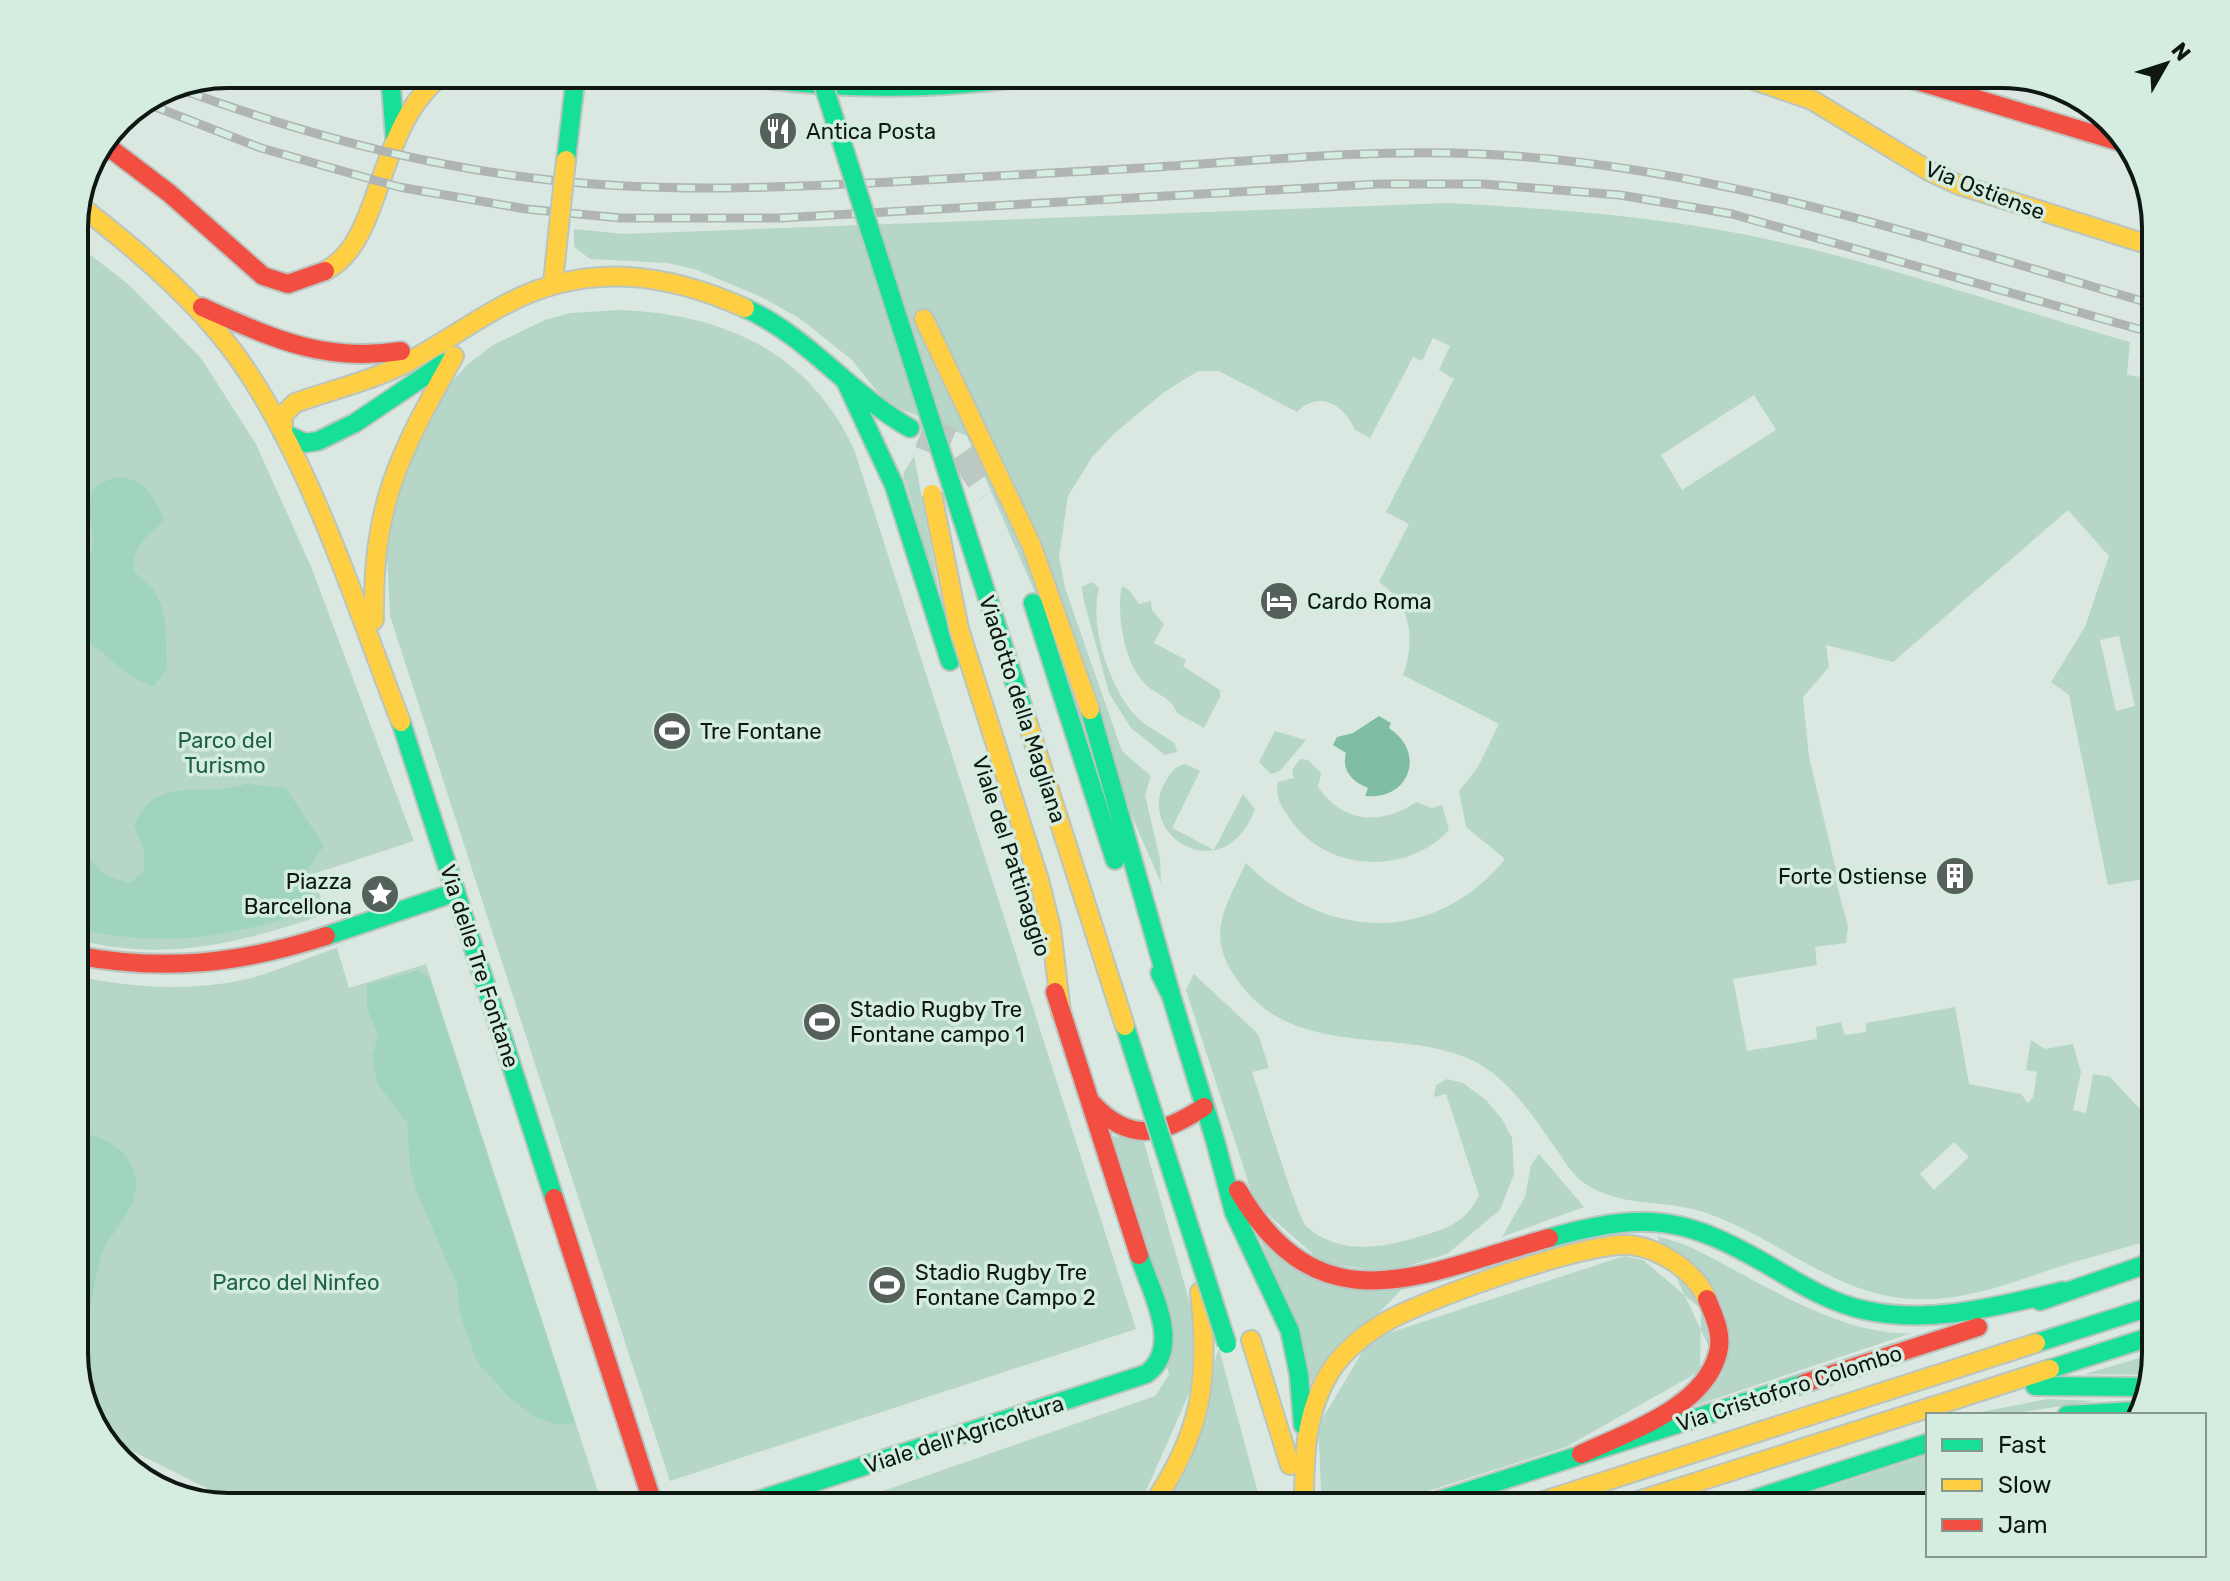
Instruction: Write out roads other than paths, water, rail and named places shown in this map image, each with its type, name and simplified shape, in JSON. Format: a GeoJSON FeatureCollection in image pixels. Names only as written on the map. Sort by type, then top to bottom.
{"type":"FeatureCollection","features":[{"type":"Feature","properties":{"kind":"main road"},"geometry":{"type":"LineString","coordinates":[[391,88],[395,137]]}},
{"type":"Feature","properties":{"kind":"main road"},"geometry":{"type":"LineString","coordinates":[[112,150],[188,209],[257,270],[274,281],[286,284],[325,272],[354,243],[371,211],[395,137],[428,88]]}},
{"type":"Feature","properties":{"kind":"main road"},"geometry":{"type":"LineString","coordinates":[[454,356],[335,433],[308,443],[283,433],[283,415],[295,403],[387,371],[515,299],[553,283],[574,88]]}},
{"type":"Feature","properties":{"kind":"main road","name":"Viadotto della Magliana"},"geometry":{"type":"LineString","coordinates":[[824,88],[1229,1352]]}},
{"type":"Feature","properties":{"kind":"main road"},"geometry":{"type":"LineString","coordinates":[[825,88],[883,92],[920,88]]}},
{"type":"Feature","properties":{"kind":"main road"},"geometry":{"type":"LineString","coordinates":[[850,88],[857,111]]}},
{"type":"Feature","properties":{"kind":"main road","name":"Via Ostiense"},"geometry":{"type":"LineString","coordinates":[[1777,88],[1812,100],[1929,171],[1959,185],[2142,243]]}},
{"type":"Feature","properties":{"kind":"main road"},"geometry":{"type":"LineString","coordinates":[[1941,88],[2109,139]]}},
{"type":"Feature","properties":{"kind":"main road"},"geometry":{"type":"LineString","coordinates":[[89,212],[141,253],[192,303],[286,345],[322,355],[370,357],[440,340]]}},
{"type":"Feature","properties":{"kind":"main road","name":"Viale del Pattinaggio"},"geometry":{"type":"LineString","coordinates":[[553,283],[586,276],[634,275],[702,289],[782,327],[824,357],[845,380],[884,413],[910,428]]}},
{"type":"Feature","properties":{"kind":"main road"},"geometry":{"type":"LineString","coordinates":[[917,298],[967,454]]}},
{"type":"Feature","properties":{"kind":"main road","name":"Via delle Tre Fontane"},"geometry":{"type":"LineString","coordinates":[[192,303],[249,373],[283,433],[374,647],[649,1493]]}},
{"type":"Feature","properties":{"kind":"main road"},"geometry":{"type":"LineString","coordinates":[[374,647],[372,561],[383,499],[411,430],[454,356],[483,319]]}},
{"type":"Feature","properties":{"kind":"main road"},"geometry":{"type":"LineString","coordinates":[[924,319],[1043,575],[1133,849],[1171,995],[1234,1212],[1290,1331],[1299,1375],[1304,1493]]}},
{"type":"Feature","properties":{"kind":"main road"},"geometry":{"type":"LineString","coordinates":[[914,367],[923,442],[956,620],[1039,880],[1051,928],[1061,1013]]}},
{"type":"Feature","properties":{"kind":"main road","name":"Viale del Pattinaggio"},"geometry":{"type":"LineString","coordinates":[[845,380],[894,485],[1165,1336]]}},
{"type":"Feature","properties":{"kind":"main road"},"geometry":{"type":"LineString","coordinates":[[894,485],[901,459]]}},
{"type":"Feature","properties":{"kind":"main road","name":"Viadotto della Magliana"},"geometry":{"type":"LineString","coordinates":[[1102,877],[1024,604],[1130,908],[1171,995]]}},
{"type":"Feature","properties":{"kind":"main road"},"geometry":{"type":"LineString","coordinates":[[88,957],[143,967],[186,967],[255,957],[456,892]]}},
{"type":"Feature","properties":{"kind":"main road"},"geometry":{"type":"LineString","coordinates":[[1090,1101],[1109,1123],[1130,1132],[1171,1127],[1204,1107]]}},
{"type":"Feature","properties":{"kind":"main road"},"geometry":{"type":"LineString","coordinates":[[1176,1104],[1186,1134]]}},
{"type":"Feature","properties":{"kind":"main road"},"geometry":{"type":"LineString","coordinates":[[1215,1140],[1242,1199],[1265,1230],[1306,1263],[1356,1282],[1396,1280],[1600,1224],[1650,1219],[1699,1228],[1831,1299],[1883,1314],[1953,1317],[2063,1291]]}},
{"type":"Feature","properties":{"kind":"main road"},"geometry":{"type":"LineString","coordinates":[[1160,1493],[1192,1435],[1205,1388],[1207,1361],[1190,1233]]}},
{"type":"Feature","properties":{"kind":"main road"},"geometry":{"type":"LineString","coordinates":[[1304,1437],[1318,1394],[1334,1367],[1353,1344],[1380,1324],[1505,1276],[1604,1246],[1633,1245],[1667,1257],[1701,1287],[1717,1321],[1717,1354],[1702,1384],[1677,1405],[1581,1454]]}},
{"type":"Feature","properties":{"kind":"main road","name":"Via Cristoforo Colombo"},"geometry":{"type":"LineString","coordinates":[[1462,1493],[1956,1335],[2063,1291],[2142,1266]]}},
{"type":"Feature","properties":{"kind":"main road","name":"Via Cristoforo Colombo"},"geometry":{"type":"LineString","coordinates":[[1569,1493],[2142,1309]]}},
{"type":"Feature","properties":{"kind":"main road"},"geometry":{"type":"LineString","coordinates":[[1249,1333],[1300,1493]]}},
{"type":"Feature","properties":{"kind":"main road","name":"Viale dell'Agricoltura"},"geometry":{"type":"LineString","coordinates":[[782,1493],[1144,1377],[1162,1359],[1165,1336]]}},
{"type":"Feature","properties":{"kind":"main road"},"geometry":{"type":"LineString","coordinates":[[1663,1493],[2142,1339]]}},
{"type":"Feature","properties":{"kind":"main road"},"geometry":{"type":"LineString","coordinates":[[1990,1388],[2137,1387]]}},
{"type":"Feature","properties":{"kind":"main road"},"geometry":{"type":"LineString","coordinates":[[2102,1413],[2129,1411]]}},
{"type":"Feature","properties":{"kind":"main road"},"geometry":{"type":"LineString","coordinates":[[1773,1493],[1926,1444]]}},
{"type":"Feature","properties":{"kind":"tunnel"},"geometry":{"type":"LineString","coordinates":[[921,432],[960,447],[991,492]]}},
{"type":"Feature","properties":{"kind":"railway"},"geometry":{"type":"LineString","coordinates":[[191,93],[310,132],[395,154],[481,171],[621,186],[812,186],[1400,153],[1480,154],[1567,161],[1653,173],[1822,209],[2142,301]]}},
{"type":"Feature","properties":{"kind":"railway"},"geometry":{"type":"LineString","coordinates":[[157,108],[261,148],[399,187],[526,209],[621,218],[780,218],[1379,184],[1483,184],[1620,195],[1732,214],[2142,330]]}},
{"type":"Feature","properties":{"kind":"place","name":"Antica Posta"},"geometry":{"type":"Point","coordinates":[778,131]}},
{"type":"Feature","properties":{"kind":"place","name":"Cardo Roma"},"geometry":{"type":"Point","coordinates":[1279,601]}},
{"type":"Feature","properties":{"kind":"place","name":"Tre Fontane"},"geometry":{"type":"Point","coordinates":[672,731]}},
{"type":"Feature","properties":{"kind":"place","name":"Forte Ostiense"},"geometry":{"type":"Point","coordinates":[1955,876]}},
{"type":"Feature","properties":{"kind":"place","name":"Piazza Barcellona"},"geometry":{"type":"Point","coordinates":[380,894]}},
{"type":"Feature","properties":{"kind":"place","name":"Stadio Rugby Tre Fontane campo 1"},"geometry":{"type":"Point","coordinates":[822,1022]}},
{"type":"Feature","properties":{"kind":"place","name":"Stadio Rugby Tre Fontane Campo 2"},"geometry":{"type":"Point","coordinates":[887,1285]}},
{"type":"Feature","properties":{"kind":"park label","name":"Parco del Turismo"},"geometry":{"type":"Point","coordinates":[225,752]}},
{"type":"Feature","properties":{"kind":"park label","name":"Parco del Ninfeo"},"geometry":{"type":"Point","coordinates":[296,1282]}}]}
